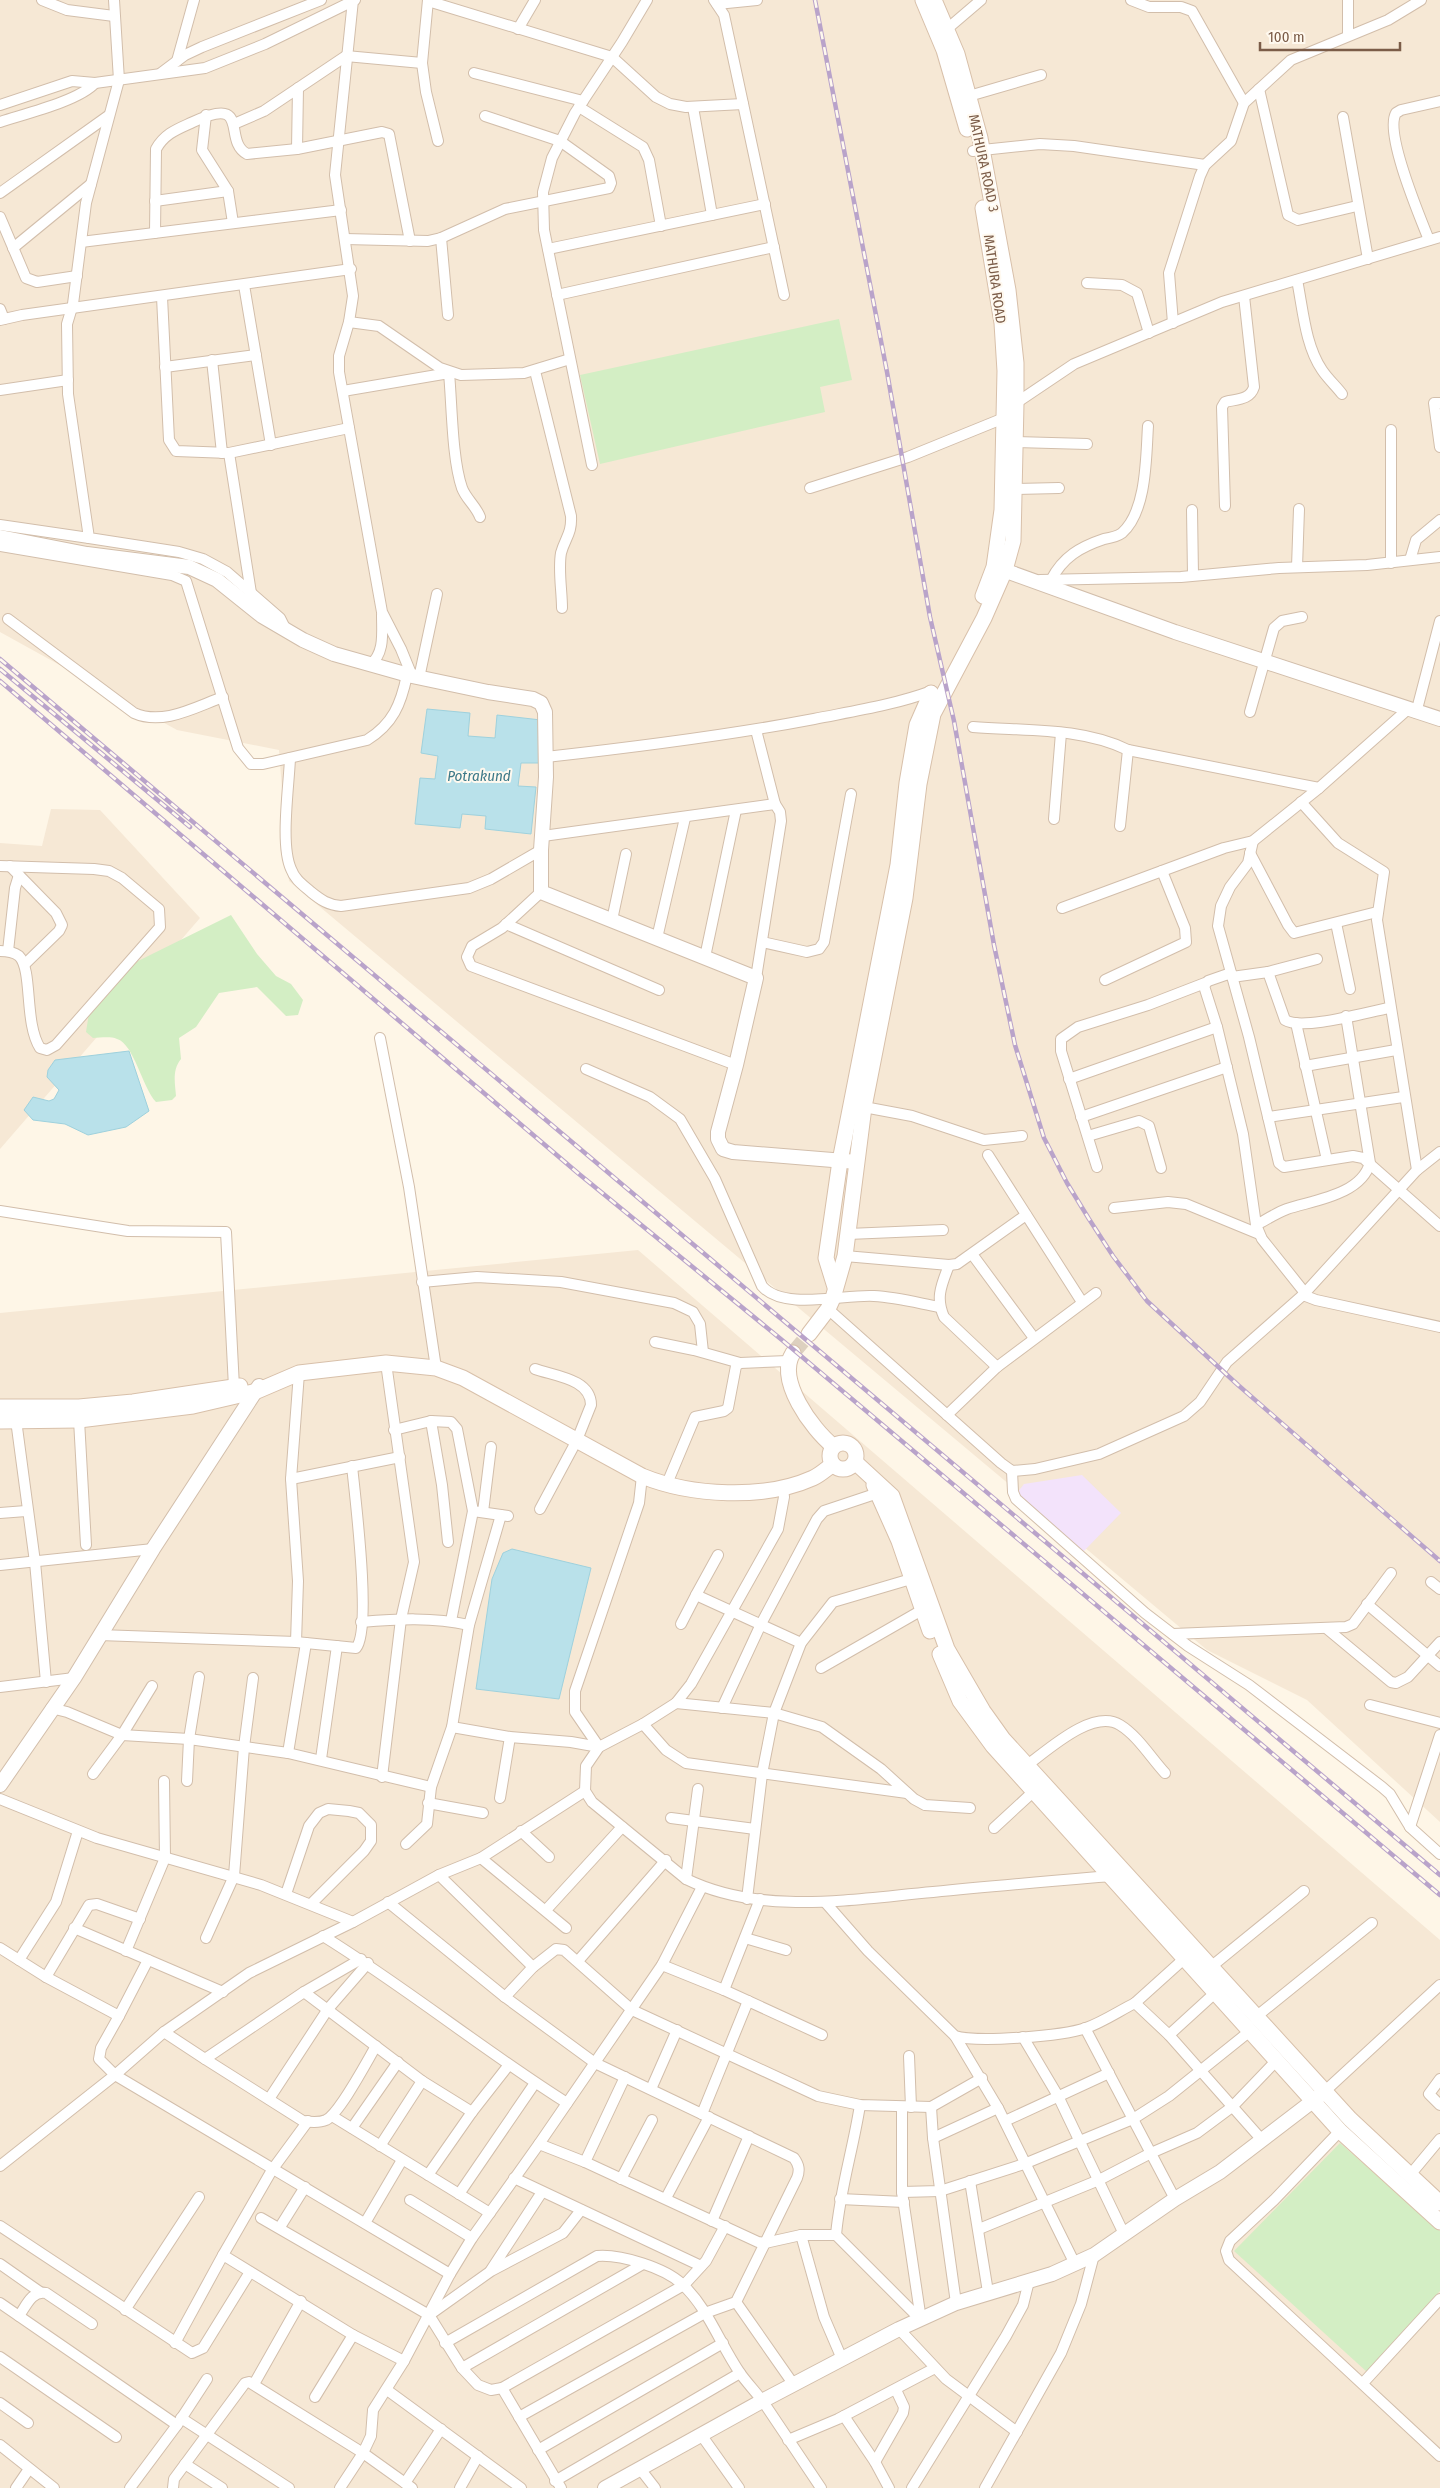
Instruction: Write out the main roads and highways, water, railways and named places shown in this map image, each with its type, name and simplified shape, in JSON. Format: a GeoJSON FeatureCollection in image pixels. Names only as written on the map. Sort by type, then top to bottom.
{"type":"FeatureCollection","features":[{"type":"Feature","properties":{"kind":"main road"},"geometry":{"type":"LineString","coordinates":[[923,0],[944,50],[978,150]]}},
{"type":"Feature","properties":{"kind":"main road","name":"MATHURA ROAD 3"},"geometry":{"type":"LineString","coordinates":[[934,0],[947,29],[969,96],[978,150],[1008,290],[1016,363],[1012,411],[1015,442],[1013,540],[999,569]]}},
{"type":"Feature","properties":{"kind":"main road"},"geometry":{"type":"LineString","coordinates":[[809,1334],[832,1298],[845,1256],[864,1107],[905,898],[919,784],[933,714],[984,618],[999,569],[1002,510],[1012,411]]}},
{"type":"Feature","properties":{"kind":"main road"},"geometry":{"type":"LineString","coordinates":[[832,1298],[826,1258],[840,1161],[898,864],[906,783],[917,725],[932,691],[946,670],[999,569]]}},
{"type":"Feature","properties":{"kind":"main road"},"geometry":{"type":"LineString","coordinates":[[791,1357],[791,1384],[798,1404],[823,1438],[833,1446]]}},
{"type":"Feature","properties":{"kind":"main road"},"geometry":{"type":"LineString","coordinates":[[0,1421],[79,1420],[193,1406],[282,1380],[299,1373],[386,1363],[436,1368],[488,1390],[642,1476],[666,1486],[721,1492],[783,1488],[814,1478],[832,1465]]}},
{"type":"Feature","properties":{"kind":"main road"},"geometry":{"type":"LineString","coordinates":[[0,1407],[79,1407],[234,1387],[259,1386]]}},
{"type":"Feature","properties":{"kind":"main road"},"geometry":{"type":"LineString","coordinates":[[844,1442],[851,1444],[856,1456],[854,1462],[846,1469],[832,1465],[829,1452],[833,1446],[844,1442]]}},
{"type":"Feature","properties":{"kind":"main road"},"geometry":{"type":"LineString","coordinates":[[854,1462],[892,1496],[947,1649],[982,1711],[1026,1766],[1212,1966],[1324,2092],[1350,2119],[1440,2203]]}},
{"type":"Feature","properties":{"kind":"main road"},"geometry":{"type":"LineString","coordinates":[[870,1476],[899,1541],[922,1610],[960,1701],[993,1746],[1313,2102],[1340,2130],[1440,2222]]}},
{"type":"Feature","properties":{"kind":"water","name":"Potrakund"},"geometry":{"type":"Polygon","coordinates":[[[427,709],[470,713],[468,736],[495,738],[497,715],[541,720],[539,763],[521,763],[518,786],[536,787],[531,834],[485,829],[486,816],[462,814],[460,828],[415,824],[420,778],[435,779],[438,756],[421,753],[427,709]]]}},
{"type":"Feature","properties":{"kind":"water"},"geometry":{"type":"Polygon","coordinates":[[[129,1051],[149,1111],[126,1127],[88,1135],[65,1124],[33,1120],[24,1110],[33,1097],[49,1101],[54,1099],[59,1090],[47,1077],[48,1070],[55,1060],[129,1051]]]}},
{"type":"Feature","properties":{"kind":"water"},"geometry":{"type":"Polygon","coordinates":[[[512,1549],[591,1568],[559,1699],[476,1689],[492,1579],[503,1553],[512,1549]]]}},
{"type":"Feature","properties":{"kind":"tunnel"},"geometry":{"type":"LineString","coordinates":[[793,1353],[809,1334]]}},
{"type":"Feature","properties":{"kind":"railway"},"geometry":{"type":"LineString","coordinates":[[815,0],[887,372],[930,617],[954,721],[994,945],[1015,1045],[1044,1138],[1067,1183],[1089,1219],[1113,1256],[1147,1301],[1238,1385],[1440,1561]]}},
{"type":"Feature","properties":{"kind":"railway"},"geometry":{"type":"LineString","coordinates":[[0,659],[1440,1875]]}},
{"type":"Feature","properties":{"kind":"railway"},"geometry":{"type":"LineString","coordinates":[[0,669],[190,827]]}},
{"type":"Feature","properties":{"kind":"railway"},"geometry":{"type":"LineString","coordinates":[[0,681],[579,1174],[782,1340],[1440,1895]]}}]}
